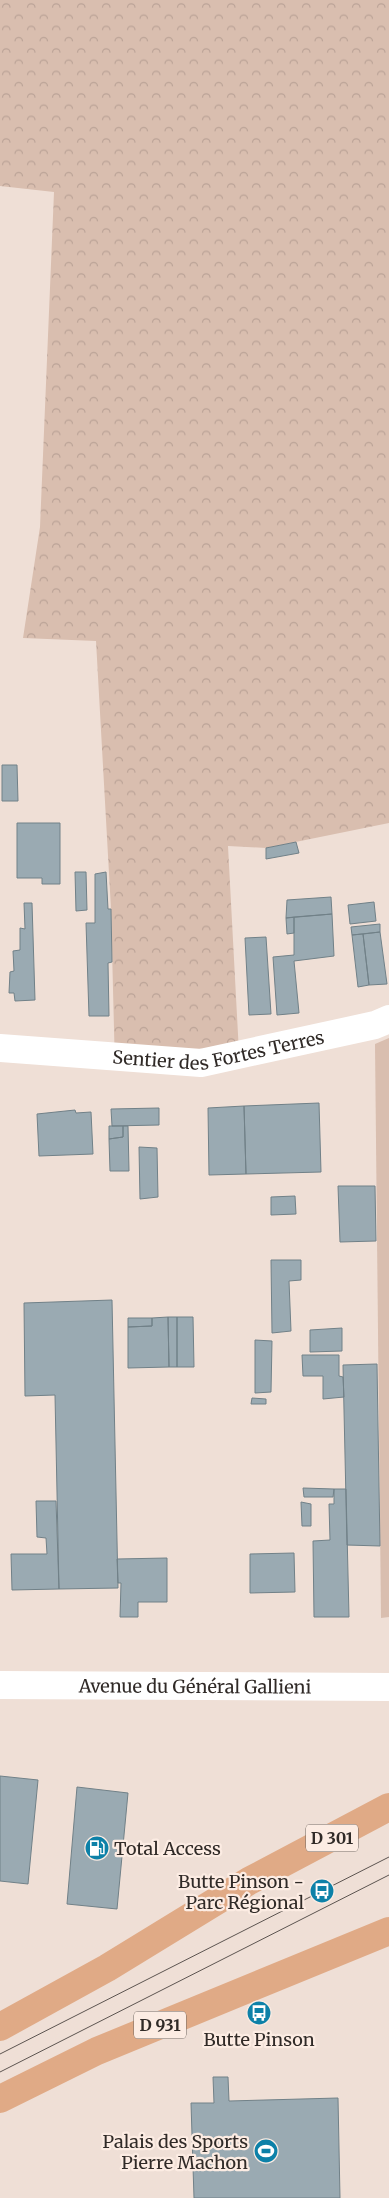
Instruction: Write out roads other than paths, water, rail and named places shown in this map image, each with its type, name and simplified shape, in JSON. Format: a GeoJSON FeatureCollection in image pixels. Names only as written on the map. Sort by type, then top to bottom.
{"type":"FeatureCollection","features":[{"type":"Feature","properties":{"kind":"main road","name":"D 301"},"geometry":{"type":"LineString","coordinates":[[0,2027],[107,1968],[217,1900],[389,1807]]}},
{"type":"Feature","properties":{"kind":"main road","name":"D 931"},"geometry":{"type":"LineString","coordinates":[[0,2099],[97,2052],[389,1931]]}},
{"type":"Feature","properties":{"kind":"street","name":"Sentier des Fortes Terres"},"geometry":{"type":"LineString","coordinates":[[0,1048],[201,1063],[376,1025],[389,1018]]}},
{"type":"Feature","properties":{"kind":"street","name":"Avenue du Général Gallieni"},"geometry":{"type":"LineString","coordinates":[[0,1685],[389,1687]]}},
{"type":"Feature","properties":{"kind":"tram line"},"geometry":{"type":"LineString","coordinates":[[0,2054],[389,1857]]}},
{"type":"Feature","properties":{"kind":"tram line"},"geometry":{"type":"LineString","coordinates":[[0,2072],[389,1875]]}},
{"type":"Feature","properties":{"kind":"place","name":"Total Access"},"geometry":{"type":"Point","coordinates":[97,1848]}},
{"type":"Feature","properties":{"kind":"place","name":"Butte Pinson - Parc Régional"},"geometry":{"type":"Point","coordinates":[322,1891]}},
{"type":"Feature","properties":{"kind":"place","name":"Butte Pinson"},"geometry":{"type":"Point","coordinates":[259,2013]}},
{"type":"Feature","properties":{"kind":"place","name":"Palais des Sports Pierre Machon"},"geometry":{"type":"Point","coordinates":[266,2151]}}]}
